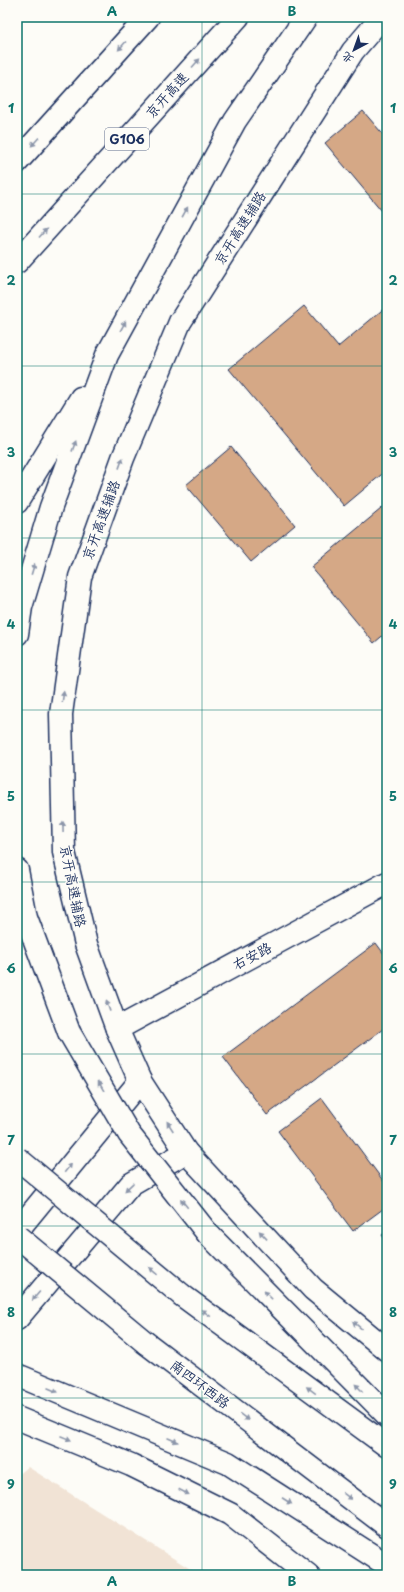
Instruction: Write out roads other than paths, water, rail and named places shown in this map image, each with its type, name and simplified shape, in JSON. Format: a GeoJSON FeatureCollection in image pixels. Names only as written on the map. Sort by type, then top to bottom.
{"type":"FeatureCollection","features":[{"type":"Feature","properties":{"kind":"main road"},"geometry":{"type":"LineString","coordinates":[[17,162],[148,17]]}},
{"type":"Feature","properties":{"kind":"main road","name":"京开高速"},"geometry":{"type":"LineString","coordinates":[[17,262],[238,17]]}},
{"type":"Feature","properties":{"kind":"main road"},"geometry":{"type":"LineString","coordinates":[[17,502],[107,355],[235,121],[306,17]]}},
{"type":"Feature","properties":{"kind":"main road","name":"京开高速辅路"},"geometry":{"type":"LineString","coordinates":[[140,1081],[117,1029],[86,944],[64,852],[61,714],[80,577],[123,458],[180,322],[352,51],[382,17]]}},
{"type":"Feature","properties":{"kind":"main road"},"geometry":{"type":"LineString","coordinates":[[17,634],[21,607],[51,507],[107,355]]}},
{"type":"Feature","properties":{"kind":"main road"},"geometry":{"type":"LineString","coordinates":[[17,870],[26,917],[68,1032],[129,1134],[208,1234],[387,1415]]}},
{"type":"Feature","properties":{"kind":"main road","name":"右安路"},"geometry":{"type":"LineString","coordinates":[[117,1029],[387,883]]}},
{"type":"Feature","properties":{"kind":"main road"},"geometry":{"type":"LineString","coordinates":[[17,1231],[140,1081],[186,1152],[313,1289],[387,1350]]}},
{"type":"Feature","properties":{"kind":"main road"},"geometry":{"type":"LineString","coordinates":[[17,1319],[130,1184],[186,1152]]}},
{"type":"Feature","properties":{"kind":"main road"},"geometry":{"type":"LineString","coordinates":[[17,1158],[183,1296],[387,1446]]}},
{"type":"Feature","properties":{"kind":"main road","name":"南四环西路"},"geometry":{"type":"LineString","coordinates":[[17,1236],[146,1343],[387,1526]]}},
{"type":"Feature","properties":{"kind":"main road"},"geometry":{"type":"LineString","coordinates":[[17,1375],[228,1462],[387,1566]]}},
{"type":"Feature","properties":{"kind":"main road"},"geometry":{"type":"LineString","coordinates":[[17,1418],[131,1465],[230,1514],[308,1575]]}}]}
